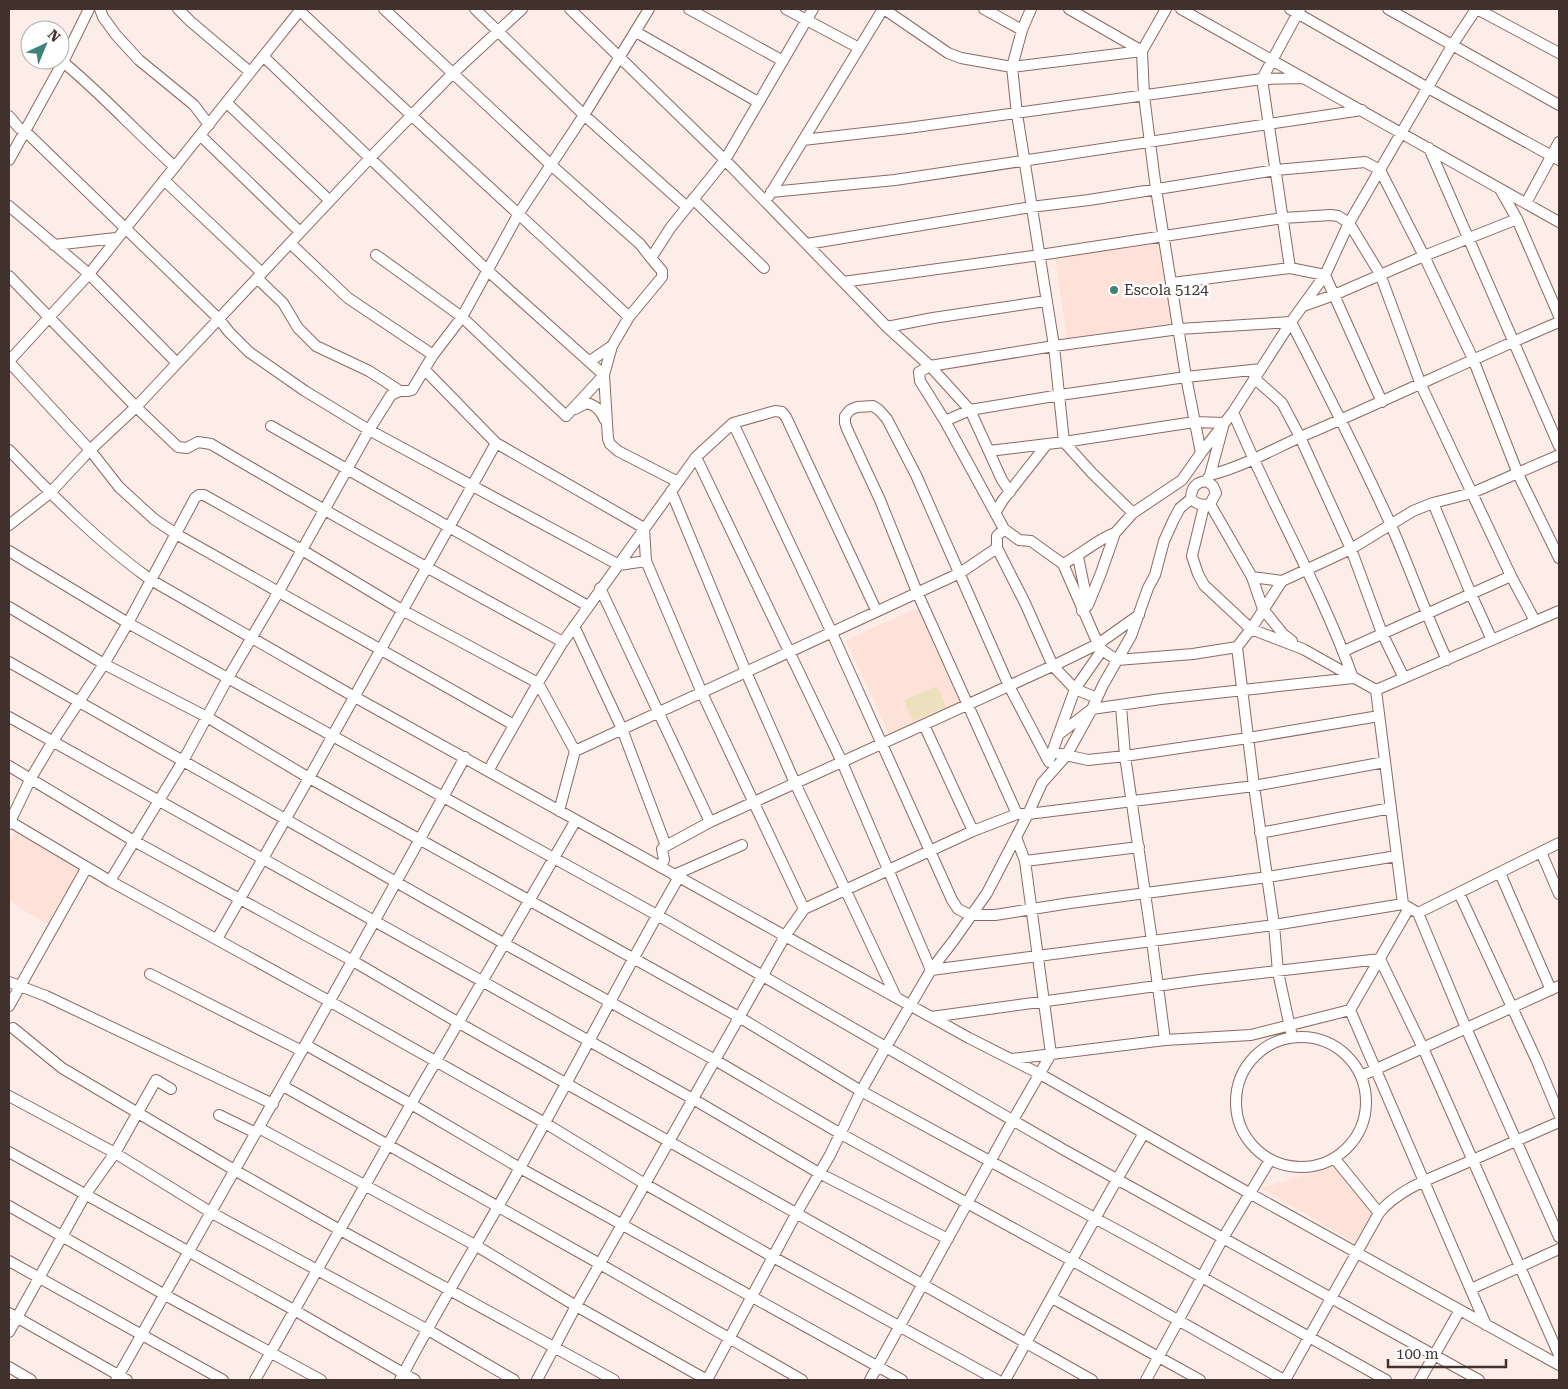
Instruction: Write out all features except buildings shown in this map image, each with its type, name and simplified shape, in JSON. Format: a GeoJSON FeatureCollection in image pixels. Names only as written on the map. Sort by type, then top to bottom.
{"type":"FeatureCollection","features":[{"type":"Feature","properties":{"kind":"street"},"geometry":{"type":"LineString","coordinates":[[70,48],[89,9]]}},
{"type":"Feature","properties":{"kind":"street"},"geometry":{"type":"LineString","coordinates":[[100,9],[103,17],[116,35],[139,60],[194,105],[209,125]]}},
{"type":"Feature","properties":{"kind":"street"},"geometry":{"type":"LineString","coordinates":[[178,9],[250,72]]}},
{"type":"Feature","properties":{"kind":"street"},"geometry":{"type":"LineString","coordinates":[[384,9],[550,164],[640,244],[662,271],[662,277],[629,317],[612,346],[604,375],[608,439]]}},
{"type":"Feature","properties":{"kind":"street"},"geometry":{"type":"LineString","coordinates":[[475,9],[584,115],[690,203],[764,268]]}},
{"type":"Feature","properties":{"kind":"street"},"geometry":{"type":"LineString","coordinates":[[9,525],[50,493],[90,450],[136,407],[370,158],[452,74],[522,9]]}},
{"type":"Feature","properties":{"kind":"street"},"geometry":{"type":"LineString","coordinates":[[570,9],[726,160],[768,196],[807,244],[843,282],[887,327],[930,366],[970,410],[1002,480],[1010,492]]}},
{"type":"Feature","properties":{"kind":"street"},"geometry":{"type":"LineString","coordinates":[[110,881],[183,761],[369,430],[391,395],[400,391],[412,390],[433,355],[462,317],[519,214],[550,164],[584,115],[649,9]]}},
{"type":"Feature","properties":{"kind":"street"},"geometry":{"type":"LineString","coordinates":[[689,9],[783,61]]}},
{"type":"Feature","properties":{"kind":"street"},"geometry":{"type":"LineString","coordinates":[[786,9],[859,48]]}},
{"type":"Feature","properties":{"kind":"street"},"geometry":{"type":"LineString","coordinates":[[651,258],[671,227],[726,160],[813,9]]}},
{"type":"Feature","properties":{"kind":"street"},"geometry":{"type":"LineString","coordinates":[[768,196],[883,9],[948,54],[1012,67],[1142,51]]}},
{"type":"Feature","properties":{"kind":"street"},"geometry":{"type":"LineString","coordinates":[[984,9],[1022,30]]}},
{"type":"Feature","properties":{"kind":"street"},"geometry":{"type":"LineString","coordinates":[[1031,9],[1022,30],[1012,67],[1017,114],[1054,346],[1064,442],[1133,512]]}},
{"type":"Feature","properties":{"kind":"street"},"geometry":{"type":"LineString","coordinates":[[1069,9],[1142,51]]}},
{"type":"Feature","properties":{"kind":"street"},"geometry":{"type":"LineString","coordinates":[[1166,9],[1142,51],[1144,96],[1156,189],[1200,453]]}},
{"type":"Feature","properties":{"kind":"street"},"geometry":{"type":"LineString","coordinates":[[1181,9],[1559,222]]}},
{"type":"Feature","properties":{"kind":"street"},"geometry":{"type":"LineString","coordinates":[[1388,9],[1559,105]]}},
{"type":"Feature","properties":{"kind":"street"},"geometry":{"type":"LineString","coordinates":[[1085,608],[1101,574],[1115,533],[1133,512],[1167,492],[1182,480],[1232,412],[1291,322],[1325,275],[1349,223],[1453,44],[1477,9],[1559,53]]}},
{"type":"Feature","properties":{"kind":"street"},"geometry":{"type":"LineString","coordinates":[[514,725],[381,648],[176,534],[154,519],[119,487],[90,450],[9,361],[89,274],[301,10],[411,116],[629,317]]}},
{"type":"Feature","properties":{"kind":"street"},"geometry":{"type":"LineString","coordinates":[[1290,268],[1262,79],[1296,10],[1428,88],[1556,158]]}},
{"type":"Feature","properties":{"kind":"street"},"geometry":{"type":"LineString","coordinates":[[636,32],[758,102]]}},
{"type":"Feature","properties":{"kind":"street"},"geometry":{"type":"LineString","coordinates":[[264,57],[487,270],[604,375]]}},
{"type":"Feature","properties":{"kind":"street"},"geometry":{"type":"LineString","coordinates":[[70,68],[91,85],[138,134],[175,168]]}},
{"type":"Feature","properties":{"kind":"street"},"geometry":{"type":"LineString","coordinates":[[9,160],[59,70]]}},
{"type":"Feature","properties":{"kind":"street"},"geometry":{"type":"LineString","coordinates":[[803,140],[1017,114],[1262,79],[1304,78]]}},
{"type":"Feature","properties":{"kind":"street"},"geometry":{"type":"LineString","coordinates":[[227,103],[330,200]]}},
{"type":"Feature","properties":{"kind":"street"},"geometry":{"type":"LineString","coordinates":[[768,196],[894,180],[1362,110]]}},
{"type":"Feature","properties":{"kind":"street"},"geometry":{"type":"LineString","coordinates":[[9,116],[19,128],[25,131],[219,319],[249,352],[305,391],[369,430],[619,566],[646,561]]}},
{"type":"Feature","properties":{"kind":"street"},"geometry":{"type":"LineString","coordinates":[[201,136],[300,232]]}},
{"type":"Feature","properties":{"kind":"street"},"geometry":{"type":"LineString","coordinates":[[1526,203],[1556,158],[1559,142]]}},
{"type":"Feature","properties":{"kind":"street"},"geometry":{"type":"LineString","coordinates":[[1429,148],[1559,446]]}},
{"type":"Feature","properties":{"kind":"street"},"geometry":{"type":"LineString","coordinates":[[807,244],[1276,170],[1365,162],[1380,170],[1424,256],[1473,359],[1518,474],[1559,558]]}},
{"type":"Feature","properties":{"kind":"street"},"geometry":{"type":"LineString","coordinates":[[164,180],[259,275],[282,303],[298,328],[316,346],[369,371],[400,391]]}},
{"type":"Feature","properties":{"kind":"street"},"geometry":{"type":"LineString","coordinates":[[1499,188],[1517,219],[1559,316]]}},
{"type":"Feature","properties":{"kind":"street"},"geometry":{"type":"LineString","coordinates":[[9,206],[89,274],[177,363]]}},
{"type":"Feature","properties":{"kind":"street"},"geometry":{"type":"LineString","coordinates":[[843,282],[1283,218],[1338,216],[1349,223],[1380,274],[1421,385],[1511,576],[1535,622]]}},
{"type":"Feature","properties":{"kind":"street"},"geometry":{"type":"LineString","coordinates":[[1303,306],[1517,219]]}},
{"type":"Feature","properties":{"kind":"street"},"geometry":{"type":"LineString","coordinates":[[54,245],[116,238]]}},
{"type":"Feature","properties":{"kind":"street"},"geometry":{"type":"LineString","coordinates":[[290,243],[348,298],[433,355]]}},
{"type":"Feature","properties":{"kind":"street"},"geometry":{"type":"LineString","coordinates":[[376,255],[462,317],[566,416]]}},
{"type":"Feature","properties":{"kind":"street"},"geometry":{"type":"LineString","coordinates":[[1172,283],[1290,268],[1325,275]]}},
{"type":"Feature","properties":{"kind":"street"},"geometry":{"type":"LineString","coordinates":[[1325,275],[1382,402]]}},
{"type":"Feature","properties":{"kind":"street"},"geometry":{"type":"LineString","coordinates":[[9,276],[178,448],[187,448],[198,442],[211,444],[323,511],[563,642]]}},
{"type":"Feature","properties":{"kind":"street"},"geometry":{"type":"LineString","coordinates":[[887,327],[1046,301]]}},
{"type":"Feature","properties":{"kind":"street"},"geometry":{"type":"LineString","coordinates":[[1282,580],[1251,629],[1237,647],[1193,654],[1117,660],[1100,647],[1085,608],[1063,564],[1030,540],[1019,540],[1004,529],[919,376],[919,372],[930,366],[1054,346],[1179,329],[1291,322]]}},
{"type":"Feature","properties":{"kind":"street"},"geometry":{"type":"LineString","coordinates":[[1291,322],[1342,420],[1391,525],[1446,660]]}},
{"type":"Feature","properties":{"kind":"street"},"geometry":{"type":"LineString","coordinates":[[1042,783],[1066,756],[1131,636],[1148,588],[1155,575],[1164,541],[1180,508],[1190,498],[1194,486],[1208,478],[1253,461],[1300,437],[1421,385],[1473,359],[1559,322]]}},
{"type":"Feature","properties":{"kind":"street"},"geometry":{"type":"LineString","coordinates":[[590,361],[612,346]]}},
{"type":"Feature","properties":{"kind":"street"},"geometry":{"type":"LineString","coordinates":[[945,421],[970,410],[1060,395],[1186,377],[1260,369]]}},
{"type":"Feature","properties":{"kind":"street"},"geometry":{"type":"LineString","coordinates":[[424,370],[496,443],[644,528]]}},
{"type":"Feature","properties":{"kind":"street"},"geometry":{"type":"LineString","coordinates":[[566,416],[604,375]]}},
{"type":"Feature","properties":{"kind":"street"},"geometry":{"type":"LineString","coordinates":[[1254,378],[1282,403],[1300,437],[1351,549],[1382,633],[1404,678]]}},
{"type":"Feature","properties":{"kind":"street"},"geometry":{"type":"LineString","coordinates":[[566,416],[587,403],[595,406],[601,411],[605,420],[610,444],[618,451],[678,482]]}},
{"type":"Feature","properties":{"kind":"street"},"geometry":{"type":"LineString","coordinates":[[1017,814],[917,592],[880,500],[845,423],[845,416],[850,410],[857,407],[873,406],[887,419],[916,475],[1009,686],[1050,757]]}},
{"type":"Feature","properties":{"kind":"street"},"geometry":{"type":"LineString","coordinates":[[488,771],[563,642],[600,588],[619,566],[644,528],[696,457],[733,423],[775,412],[782,412],[786,417],[876,610]]}},
{"type":"Feature","properties":{"kind":"street"},"geometry":{"type":"LineString","coordinates":[[1232,412],[1253,461],[1344,652],[1353,678]]}},
{"type":"Feature","properties":{"kind":"street"},"geometry":{"type":"LineString","coordinates":[[989,452],[1194,422],[1224,423]]}},
{"type":"Feature","properties":{"kind":"street"},"geometry":{"type":"LineString","coordinates":[[733,423],[832,633],[952,900],[958,909],[970,915],[995,916],[1145,893],[1268,877],[1397,856]]}},
{"type":"Feature","properties":{"kind":"street"},"geometry":{"type":"LineString","coordinates":[[1224,423],[1208,478],[1216,493],[1214,499],[1207,505],[1192,556],[1198,574],[1204,585],[1215,597],[1251,629],[1303,649]]}},
{"type":"Feature","properties":{"kind":"street"},"geometry":{"type":"LineString","coordinates":[[271,426],[588,606]]}},
{"type":"Feature","properties":{"kind":"street"},"geometry":{"type":"LineString","coordinates":[[216,939],[309,778],[353,696],[496,443]]}},
{"type":"Feature","properties":{"kind":"street"},"geometry":{"type":"LineString","coordinates":[[995,513],[1047,444]]}},
{"type":"Feature","properties":{"kind":"street"},"geometry":{"type":"LineString","coordinates":[[9,450],[91,532],[126,562],[151,580],[559,811],[930,1017],[1040,1074],[1356,1253],[1559,1365]]}},
{"type":"Feature","properties":{"kind":"street"},"geometry":{"type":"LineString","coordinates":[[1252,577],[1282,580],[1351,549],[1412,511],[1433,503],[1472,493],[1559,455]]}},
{"type":"Feature","properties":{"kind":"street"},"geometry":{"type":"LineString","coordinates":[[696,457],[842,762],[931,970]]}},
{"type":"Feature","properties":{"kind":"street"},"geometry":{"type":"LineString","coordinates":[[671,491],[795,784],[896,998]]}},
{"type":"Feature","properties":{"kind":"street"},"geometry":{"type":"LineString","coordinates":[[559,811],[575,751],[538,683],[402,610],[302,550],[204,495],[199,495],[195,498],[104,664],[31,778],[9,822],[110,881],[329,1001],[545,1123],[645,1184],[773,1257],[997,1380]]}},
{"type":"Feature","properties":{"kind":"street"},"geometry":{"type":"LineString","coordinates":[[1190,498],[1197,504],[1207,505]]}},
{"type":"Feature","properties":{"kind":"street"},"geometry":{"type":"LineString","coordinates":[[1433,503],[1492,640]]}},
{"type":"Feature","properties":{"kind":"street"},"geometry":{"type":"LineString","coordinates":[[1207,505],[1252,577],[1263,610],[1283,634],[1303,649],[1376,690]]}},
{"type":"Feature","properties":{"kind":"street"},"geometry":{"type":"LineString","coordinates":[[644,528],[646,561],[702,692],[804,910]]}},
{"type":"Feature","properties":{"kind":"street"},"geometry":{"type":"LineString","coordinates":[[1004,529],[997,536],[997,548],[1025,603],[1053,666],[1075,689],[1097,698]]}},
{"type":"Feature","properties":{"kind":"street"},"geometry":{"type":"LineString","coordinates":[[1063,564],[1078,557],[1102,538],[1115,533]]}},
{"type":"Feature","properties":{"kind":"street"},"geometry":{"type":"LineString","coordinates":[[575,751],[832,633],[876,610],[960,573],[997,548]]}},
{"type":"Feature","properties":{"kind":"street"},"geometry":{"type":"LineString","coordinates":[[9,551],[128,623],[657,915],[1013,1120],[1479,1380]]}},
{"type":"Feature","properties":{"kind":"street"},"geometry":{"type":"LineString","coordinates":[[1078,557],[1085,608]]}},
{"type":"Feature","properties":{"kind":"street"},"geometry":{"type":"LineString","coordinates":[[1344,652],[1382,633],[1511,576]]}},
{"type":"Feature","properties":{"kind":"street"},"geometry":{"type":"LineString","coordinates":[[600,588],[710,822]]}},
{"type":"Feature","properties":{"kind":"street"},"geometry":{"type":"LineString","coordinates":[[9,607],[104,664],[207,717],[309,778],[740,1017],[861,1091],[1386,1380]]}},
{"type":"Feature","properties":{"kind":"street"},"geometry":{"type":"LineString","coordinates":[[1376,690],[1559,611]]}},
{"type":"Feature","properties":{"kind":"street"},"geometry":{"type":"LineString","coordinates":[[660,867],[664,860],[662,849],[710,822],[1053,666],[1100,647],[1139,615]]}},
{"type":"Feature","properties":{"kind":"street"},"geometry":{"type":"LineString","coordinates":[[574,626],[622,729],[666,846]]}},
{"type":"Feature","properties":{"kind":"street"},"geometry":{"type":"LineString","coordinates":[[219,1115],[258,1130],[475,1245],[576,1306],[707,1380],[841,1134],[861,1091],[931,970],[987,893],[1042,783],[1075,689],[1100,647]]}},
{"type":"Feature","properties":{"kind":"street"},"geometry":{"type":"LineString","coordinates":[[1237,647],[1260,832],[1268,877],[1278,972],[1292,1037]]}},
{"type":"Feature","properties":{"kind":"street"},"geometry":{"type":"LineString","coordinates":[[9,662],[286,818],[504,944],[611,1001],[841,1134],[1285,1380],[1379,1213],[1393,1198],[1424,1182],[1559,1122]]}},
{"type":"Feature","properties":{"kind":"street"},"geometry":{"type":"LineString","coordinates":[[1058,735],[1092,709],[1161,699],[1353,678]]}},
{"type":"Feature","properties":{"kind":"street"},"geometry":{"type":"LineString","coordinates":[[1376,690],[1397,856],[1410,908],[1466,1028],[1559,1237]]}},
{"type":"Feature","properties":{"kind":"street"},"geometry":{"type":"LineString","coordinates":[[1121,706],[1125,756],[1165,1040]]}},
{"type":"Feature","properties":{"kind":"street"},"geometry":{"type":"LineString","coordinates":[[1050,757],[1066,756],[1088,760],[1125,756],[1379,716]]}},
{"type":"Feature","properties":{"kind":"street"},"geometry":{"type":"LineString","coordinates":[[9,717],[590,1041],[819,1173],[948,1239]]}},
{"type":"Feature","properties":{"kind":"street"},"geometry":{"type":"LineString","coordinates":[[924,725],[973,831]]}},
{"type":"Feature","properties":{"kind":"street"},"geometry":{"type":"LineString","coordinates":[[13,1315],[120,1379],[164,1295],[236,1171],[465,757]]}},
{"type":"Feature","properties":{"kind":"street"},"geometry":{"type":"LineString","coordinates":[[537,1380],[576,1306],[785,936],[804,910],[973,831],[1017,814],[1254,786],[1385,762]]}},
{"type":"Feature","properties":{"kind":"street"},"geometry":{"type":"LineString","coordinates":[[9,766],[134,841],[353,960],[459,1023],[1092,1380]]}},
{"type":"Feature","properties":{"kind":"street"},"geometry":{"type":"LineString","coordinates":[[1260,832],[1391,808]]}},
{"type":"Feature","properties":{"kind":"street"},"geometry":{"type":"LineString","coordinates":[[254,1380],[576,820]]}},
{"type":"Feature","properties":{"kind":"street"},"geometry":{"type":"LineString","coordinates":[[870,1380],[1051,1054],[1025,861],[1016,838]]}},
{"type":"Feature","properties":{"kind":"street"},"geometry":{"type":"LineString","coordinates":[[931,970],[1410,908],[1459,893],[1559,843]]}},
{"type":"Feature","properties":{"kind":"street"},"geometry":{"type":"LineString","coordinates":[[402,1377],[567,1083],[677,876],[742,845]]}},
{"type":"Feature","properties":{"kind":"street"},"geometry":{"type":"LineString","coordinates":[[1025,861],[1138,846]]}},
{"type":"Feature","properties":{"kind":"street"},"geometry":{"type":"LineString","coordinates":[[1541,852],[1559,894]]}},
{"type":"Feature","properties":{"kind":"street"},"geometry":{"type":"LineString","coordinates":[[9,1006],[87,867]]}},
{"type":"Feature","properties":{"kind":"street"},"geometry":{"type":"LineString","coordinates":[[1361,1076],[1555,988],[1500,873]]}},
{"type":"Feature","properties":{"kind":"street"},"geometry":{"type":"LineString","coordinates":[[1459,893],[1559,1114]]}},
{"type":"Feature","properties":{"kind":"street"},"geometry":{"type":"LineString","coordinates":[[1012,1059],[1165,1040],[1251,1035],[1350,1010],[1410,908]]}},
{"type":"Feature","properties":{"kind":"street"},"geometry":{"type":"LineString","coordinates":[[930,1017],[1158,986],[1380,959]]}},
{"type":"Feature","properties":{"kind":"street"},"geometry":{"type":"LineString","coordinates":[[1380,959],[1423,1048],[1559,1355]]}},
{"type":"Feature","properties":{"kind":"street"},"geometry":{"type":"LineString","coordinates":[[150,974],[304,1048],[411,1104],[520,1168],[902,1380]]}},
{"type":"Feature","properties":{"kind":"street"},"geometry":{"type":"LineString","coordinates":[[9,982],[46,996],[273,1104]]}},
{"type":"Feature","properties":{"kind":"street"},"geometry":{"type":"LineString","coordinates":[[1350,1010],[1486,1325]]}},
{"type":"Feature","properties":{"kind":"street"},"geometry":{"type":"LineString","coordinates":[[13,1028],[62,1068],[236,1171],[553,1348],[614,1380]]}},
{"type":"Feature","properties":{"kind":"street"},"geometry":{"type":"LineString","coordinates":[[1292,1037],[1326,1042],[1340,1050],[1352,1062],[1361,1076],[1366,1096],[1366,1116],[1358,1135],[1335,1159],[1310,1168],[1289,1167],[1270,1160],[1254,1147],[1242,1130],[1236,1111],[1237,1090],[1244,1071],[1256,1055],[1273,1043],[1292,1037]]}},
{"type":"Feature","properties":{"kind":"street"},"geometry":{"type":"LineString","coordinates":[[9,1332],[13,1315],[39,1278],[85,1195],[114,1153],[156,1080],[171,1089]]}},
{"type":"Feature","properties":{"kind":"street"},"geometry":{"type":"LineString","coordinates":[[283,1086],[802,1380]]}},
{"type":"Feature","properties":{"kind":"street"},"geometry":{"type":"LineString","coordinates":[[9,1096],[114,1153],[212,1213],[428,1330],[514,1380]]}},
{"type":"Feature","properties":{"kind":"street"},"geometry":{"type":"LineString","coordinates":[[1005,1380],[1073,1261],[1117,1178],[1144,1134]]}},
{"type":"Feature","properties":{"kind":"street"},"geometry":{"type":"LineString","coordinates":[[9,1152],[294,1310],[402,1377],[415,1380]]}},
{"type":"Feature","properties":{"kind":"street"},"geometry":{"type":"LineString","coordinates":[[1335,1159],[1379,1213]]}},
{"type":"Feature","properties":{"kind":"street"},"geometry":{"type":"LineString","coordinates":[[1146,1380],[1223,1238],[1270,1160]]}},
{"type":"Feature","properties":{"kind":"street"},"geometry":{"type":"LineString","coordinates":[[9,1206],[164,1295],[321,1380]]}},
{"type":"Feature","properties":{"kind":"street"},"geometry":{"type":"LineString","coordinates":[[1471,1289],[1559,1249]]}},
{"type":"Feature","properties":{"kind":"street"},"geometry":{"type":"LineString","coordinates":[[9,1261],[223,1380]]}},
{"type":"Feature","properties":{"kind":"street"},"geometry":{"type":"LineString","coordinates":[[1052,1298],[1200,1380]]}},
{"type":"Feature","properties":{"kind":"street"},"geometry":{"type":"LineString","coordinates":[[1420,1380],[1460,1310]]}},
{"type":"Feature","properties":{"kind":"street"},"geometry":{"type":"LineString","coordinates":[[9,1367],[32,1380]]}},
{"type":"Feature","properties":{"kind":"shaded area","name":"Escola 5124"},"geometry":{"type":"Polygon","coordinates":[[[1161,242],[1173,323],[1067,338],[1055,258],[1161,242]]]}},
{"type":"Feature","properties":{"kind":"shaded area"},"geometry":{"type":"Polygon","coordinates":[[[920,607],[964,702],[890,736],[846,640],[920,607]]]}},
{"type":"Feature","properties":{"kind":"shaded area"},"geometry":{"type":"Polygon","coordinates":[[[937,686],[946,707],[913,721],[904,700],[937,686]]]}},
{"type":"Feature","properties":{"kind":"shaded area"},"geometry":{"type":"Polygon","coordinates":[[[16,830],[84,870],[52,927],[9,901],[9,843],[16,830]]]}},
{"type":"Feature","properties":{"kind":"shaded area"},"geometry":{"type":"Polygon","coordinates":[[[1346,1163],[1377,1206],[1355,1243],[1261,1188],[1346,1163]]]}},
{"type":"Feature","properties":{"kind":"place","name":"Escola 5124"},"geometry":{"type":"Point","coordinates":[1114,290]}}]}
